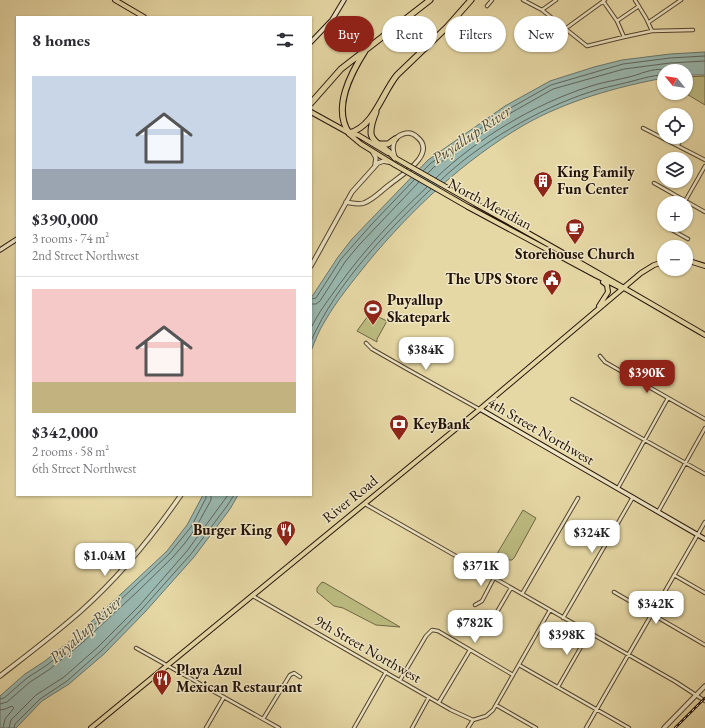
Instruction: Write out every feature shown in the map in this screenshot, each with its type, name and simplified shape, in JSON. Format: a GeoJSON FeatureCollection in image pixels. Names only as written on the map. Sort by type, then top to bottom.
{"type":"FeatureCollection","features":[{"type":"Feature","properties":{"kind":"highway"},"geometry":{"type":"LineString","coordinates":[[374,45],[430,0]]}},
{"type":"Feature","properties":{"kind":"highway"},"geometry":{"type":"LineString","coordinates":[[365,52],[354,68],[344,95],[343,113],[346,128],[349,133],[356,132],[363,127],[397,75],[447,27],[471,0]]}},
{"type":"Feature","properties":{"kind":"highway"},"geometry":{"type":"LineString","coordinates":[[312,102],[341,69],[365,52]]}},
{"type":"Feature","properties":{"kind":"highway"},"geometry":{"type":"LineString","coordinates":[[382,98],[370,129],[372,137],[396,158]]}},
{"type":"Feature","properties":{"kind":"highway"},"geometry":{"type":"LineString","coordinates":[[379,144],[388,144],[395,140]]}},
{"type":"Feature","properties":{"kind":"main road"},"geometry":{"type":"LineString","coordinates":[[115,0],[142,16]]}},
{"type":"Feature","properties":{"kind":"main road","name":"North Meridian"},"geometry":{"type":"LineString","coordinates":[[312,113],[349,133],[356,140],[393,164],[468,207],[595,275],[624,288]]}},
{"type":"Feature","properties":{"kind":"main road","name":"North Meridian"},"geometry":{"type":"LineString","coordinates":[[349,133],[358,135],[705,335]]}},
{"type":"Feature","properties":{"kind":"main road"},"geometry":{"type":"LineString","coordinates":[[693,262],[705,266]]}},
{"type":"Feature","properties":{"kind":"main road","name":"River Road"},"geometry":{"type":"LineString","coordinates":[[91,728],[480,409],[638,275],[648,268],[657,265]]}},
{"type":"Feature","properties":{"kind":"main road"},"geometry":{"type":"LineString","coordinates":[[593,314],[606,297],[608,289],[607,285],[595,275]]}},
{"type":"Feature","properties":{"kind":"main road"},"geometry":{"type":"LineString","coordinates":[[638,275],[630,288],[632,292],[638,296]]}},
{"type":"Feature","properties":{"kind":"street"},"geometry":{"type":"LineString","coordinates":[[312,41],[332,20],[344,0]]}},
{"type":"Feature","properties":{"kind":"street"},"geometry":{"type":"LineString","coordinates":[[487,6],[492,0]]}},
{"type":"Feature","properties":{"kind":"street"},"geometry":{"type":"LineString","coordinates":[[523,0],[542,10],[550,16]]}},
{"type":"Feature","properties":{"kind":"street"},"geometry":{"type":"LineString","coordinates":[[542,10],[556,0]]}},
{"type":"Feature","properties":{"kind":"street"},"geometry":{"type":"LineString","coordinates":[[635,0],[649,22],[652,31]]}},
{"type":"Feature","properties":{"kind":"street"},"geometry":{"type":"LineString","coordinates":[[649,22],[681,0]]}},
{"type":"Feature","properties":{"kind":"street"},"geometry":{"type":"LineString","coordinates":[[568,26],[604,1],[617,21],[624,37]]}},
{"type":"Feature","properties":{"kind":"street"},"geometry":{"type":"LineString","coordinates":[[617,21],[639,6]]}},
{"type":"Feature","properties":{"kind":"street"},"geometry":{"type":"LineString","coordinates":[[568,31],[586,46],[652,31],[693,30]]}},
{"type":"Feature","properties":{"kind":"street"},"geometry":{"type":"LineString","coordinates":[[643,128],[705,160]]}},
{"type":"Feature","properties":{"kind":"street"},"geometry":{"type":"LineString","coordinates":[[346,202],[360,204],[369,200],[413,166],[422,153],[420,139],[407,133],[401,135],[395,140],[393,148],[396,158]]}},
{"type":"Feature","properties":{"kind":"street"},"geometry":{"type":"LineString","coordinates":[[372,151],[376,160],[372,170]]}},
{"type":"Feature","properties":{"kind":"street"},"geometry":{"type":"LineString","coordinates":[[312,264],[346,202],[357,186],[381,162],[387,161],[393,164]]}},
{"type":"Feature","properties":{"kind":"street"},"geometry":{"type":"LineString","coordinates":[[688,196],[705,166]]}},
{"type":"Feature","properties":{"kind":"street"},"geometry":{"type":"LineString","coordinates":[[654,183],[675,196]]}},
{"type":"Feature","properties":{"kind":"street"},"geometry":{"type":"LineString","coordinates":[[693,206],[705,212]]}},
{"type":"Feature","properties":{"kind":"street"},"geometry":{"type":"LineString","coordinates":[[676,232],[688,239]]}},
{"type":"Feature","properties":{"kind":"street"},"geometry":{"type":"LineString","coordinates":[[0,250],[16,240]]}},
{"type":"Feature","properties":{"kind":"street","name":"4th Street Northwest"},"geometry":{"type":"LineString","coordinates":[[366,343],[372,349],[480,409],[705,539]]}},
{"type":"Feature","properties":{"kind":"street"},"geometry":{"type":"LineString","coordinates":[[600,356],[608,364],[705,419]]}},
{"type":"Feature","properties":{"kind":"street"},"geometry":{"type":"LineString","coordinates":[[618,488],[668,398]]}},
{"type":"Feature","properties":{"kind":"street"},"geometry":{"type":"LineString","coordinates":[[572,399],[705,474]]}},
{"type":"Feature","properties":{"kind":"street"},"geometry":{"type":"LineString","coordinates":[[658,512],[705,428]]}},
{"type":"Feature","properties":{"kind":"street"},"geometry":{"type":"LineString","coordinates":[[0,676],[63,627],[106,587],[137,552],[180,496]]}},
{"type":"Feature","properties":{"kind":"street"},"geometry":{"type":"LineString","coordinates":[[563,618],[633,497]]}},
{"type":"Feature","properties":{"kind":"street"},"geometry":{"type":"LineString","coordinates":[[522,594],[578,498]]}},
{"type":"Feature","properties":{"kind":"street"},"geometry":{"type":"LineString","coordinates":[[364,503],[705,701]]}},
{"type":"Feature","properties":{"kind":"street"},"geometry":{"type":"LineString","coordinates":[[586,728],[705,522]]}},
{"type":"Feature","properties":{"kind":"street"},"geometry":{"type":"LineString","coordinates":[[674,575],[705,593]]}},
{"type":"Feature","properties":{"kind":"street"},"geometry":{"type":"LineString","coordinates":[[475,605],[482,601],[494,578]]}},
{"type":"Feature","properties":{"kind":"street"},"geometry":{"type":"LineString","coordinates":[[487,630],[511,588]]}},
{"type":"Feature","properties":{"kind":"street"},"geometry":{"type":"LineString","coordinates":[[614,592],[705,645]]}},
{"type":"Feature","properties":{"kind":"street","name":"9th Street Northwest"},"geometry":{"type":"LineString","coordinates":[[252,595],[429,697],[473,720]]}},
{"type":"Feature","properties":{"kind":"street"},"geometry":{"type":"LineString","coordinates":[[468,728],[473,720],[486,716],[496,704],[550,610]]}},
{"type":"Feature","properties":{"kind":"street"},"geometry":{"type":"LineString","coordinates":[[400,680],[426,636],[432,630],[438,631],[513,675]]}},
{"type":"Feature","properties":{"kind":"street"},"geometry":{"type":"LineString","coordinates":[[558,687],[589,633]]}},
{"type":"Feature","properties":{"kind":"street"},"geometry":{"type":"LineString","coordinates":[[136,648],[279,728]]}},
{"type":"Feature","properties":{"kind":"street"},"geometry":{"type":"LineString","coordinates":[[439,702],[470,650]]}},
{"type":"Feature","properties":{"kind":"street"},"geometry":{"type":"LineString","coordinates":[[519,665],[629,728]]}},
{"type":"Feature","properties":{"kind":"street"},"geometry":{"type":"LineString","coordinates":[[354,728],[386,672]]}},
{"type":"Feature","properties":{"kind":"street"},"geometry":{"type":"LineString","coordinates":[[263,719],[290,674],[294,673],[300,677]]}},
{"type":"Feature","properties":{"kind":"street"},"geometry":{"type":"LineString","coordinates":[[664,728],[705,686]]}},
{"type":"Feature","properties":{"kind":"street"},"geometry":{"type":"LineString","coordinates":[[206,728],[224,697]]}},
{"type":"Feature","properties":{"kind":"street"},"geometry":{"type":"LineString","coordinates":[[412,728],[429,697]]}},
{"type":"Feature","properties":{"kind":"street"},"geometry":{"type":"LineString","coordinates":[[496,704],[536,728]]}},
{"type":"Feature","properties":{"kind":"green space"},"geometry":{"type":"Polygon","coordinates":[[[705,76],[705,105],[693,98],[693,77],[705,76]]]}},
{"type":"Feature","properties":{"kind":"green space","name":"Puyallup Skatepark"},"geometry":{"type":"Polygon","coordinates":[[[370,313],[387,321],[377,339],[377,342],[357,331],[370,313]]]}},
{"type":"Feature","properties":{"kind":"green space"},"geometry":{"type":"Polygon","coordinates":[[[523,510],[536,518],[514,558],[512,560],[505,560],[496,574],[488,569],[523,510]]]}},
{"type":"Feature","properties":{"kind":"green space"},"geometry":{"type":"Polygon","coordinates":[[[322,582],[400,627],[376,625],[343,608],[334,606],[317,592],[317,588],[322,582]]]}},
{"type":"Feature","properties":{"kind":"water","name":"Puyallup River"},"geometry":{"type":"Polygon","coordinates":[[[705,52],[705,75],[693,75],[693,64],[657,64],[657,80],[610,90],[574,102],[540,116],[480,154],[440,187],[402,223],[385,242],[345,291],[321,328],[312,348],[312,296],[338,257],[352,239],[428,160],[505,106],[550,81],[622,60],[670,54],[705,52]]]}},
{"type":"Feature","properties":{"kind":"water","name":"Puyallup River"},"geometry":{"type":"Polygon","coordinates":[[[202,496],[237,496],[230,509],[194,557],[145,612],[104,654],[69,684],[42,701],[16,728],[0,728],[0,696],[25,674],[45,661],[76,636],[167,551],[187,525],[202,496]]]}},
{"type":"Feature","properties":{"kind":"railway"},"geometry":{"type":"LineString","coordinates":[[675,728],[705,698]]}},
{"type":"Feature","properties":{"kind":"place","name":"King Family Fun Center"},"geometry":{"type":"Point","coordinates":[543,198]}},
{"type":"Feature","properties":{"kind":"place","name":"Storehouse Church"},"geometry":{"type":"Point","coordinates":[575,245]}},
{"type":"Feature","properties":{"kind":"place","name":"The UPS Store"},"geometry":{"type":"Point","coordinates":[552,296]}},
{"type":"Feature","properties":{"kind":"place","name":"Puyallup Skatepark"},"geometry":{"type":"Point","coordinates":[373,326]}},
{"type":"Feature","properties":{"kind":"place","name":"KeyBank"},"geometry":{"type":"Point","coordinates":[399,441]}},
{"type":"Feature","properties":{"kind":"place","name":"Burger King"},"geometry":{"type":"Point","coordinates":[286,547]}},
{"type":"Feature","properties":{"kind":"place","name":"Playa Azul Mexican Restaurant"},"geometry":{"type":"Point","coordinates":[162,696]}}]}
